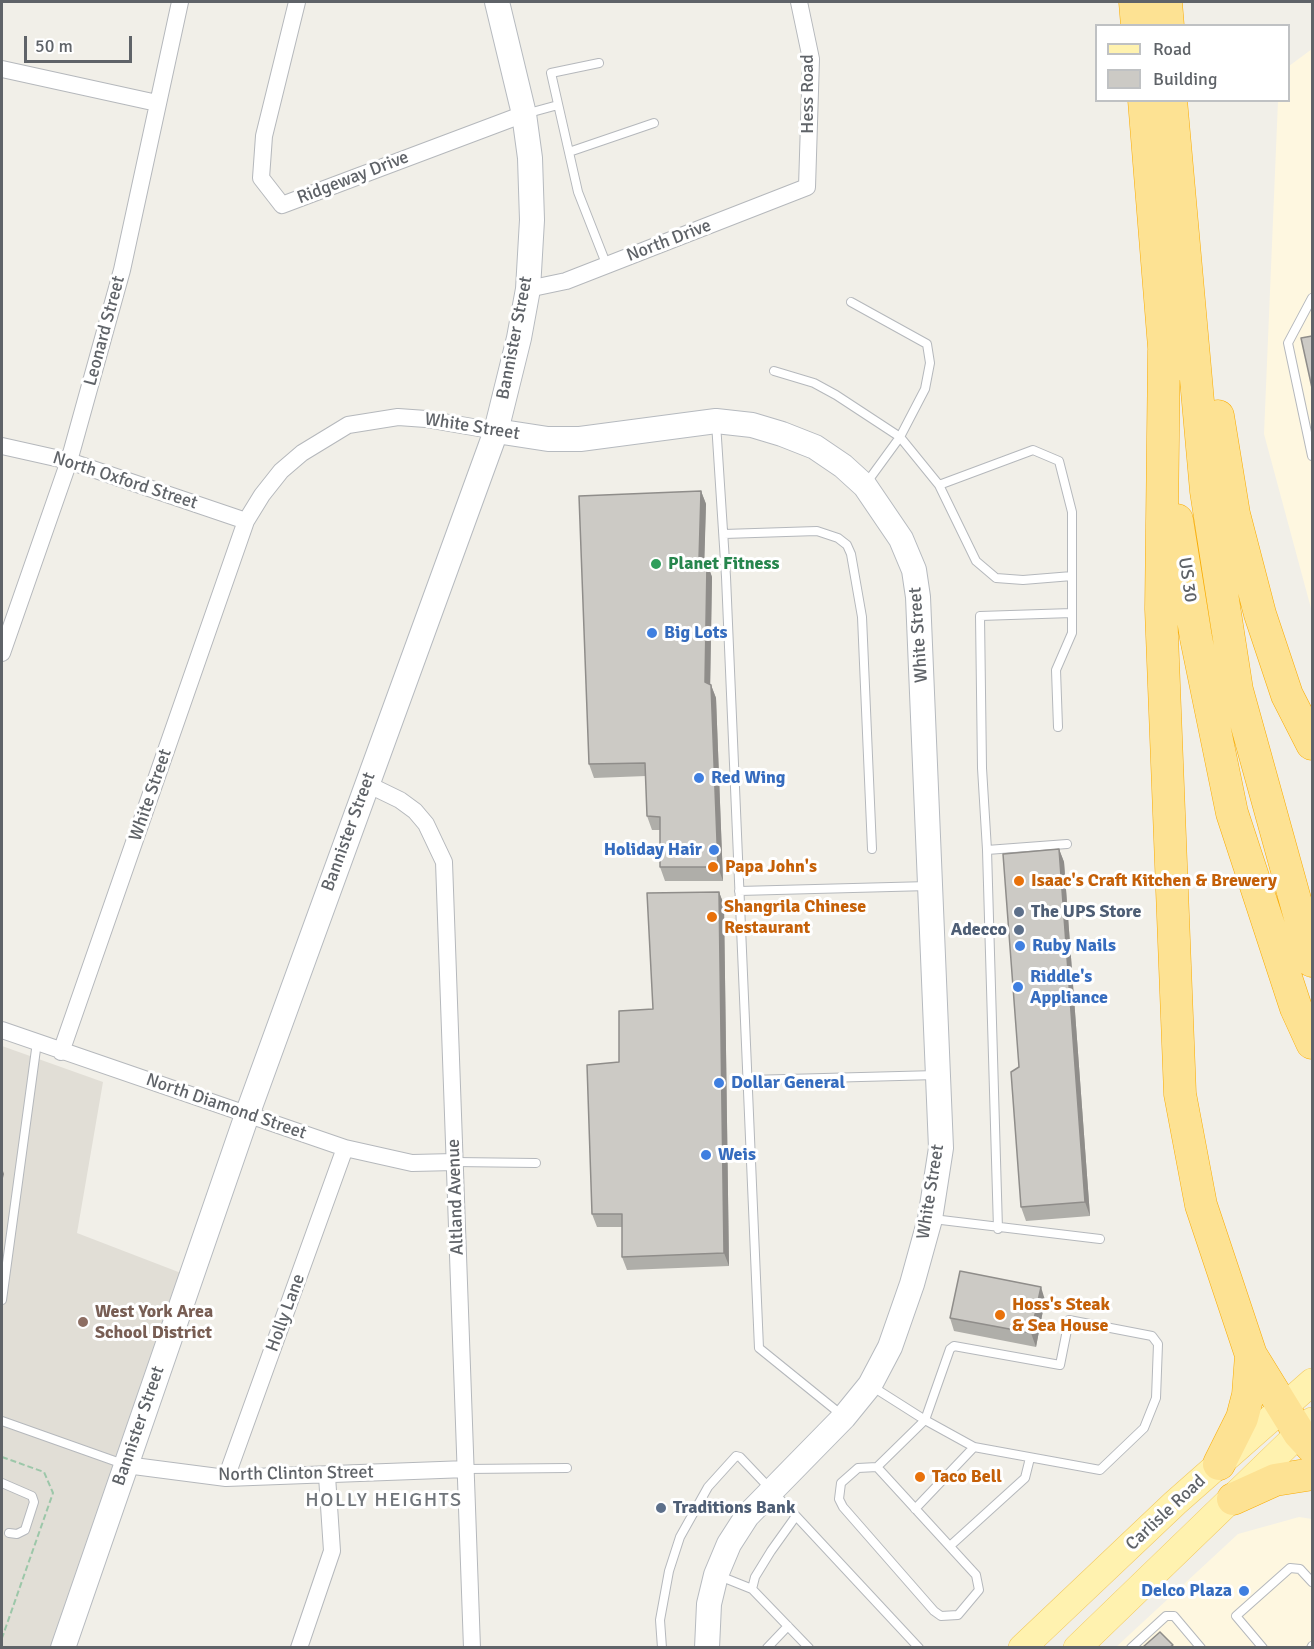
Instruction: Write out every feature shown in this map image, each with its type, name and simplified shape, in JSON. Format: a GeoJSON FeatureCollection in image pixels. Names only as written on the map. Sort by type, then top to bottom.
{"type":"FeatureCollection","features":[{"type":"Feature","properties":{"kind":"highway"},"geometry":{"type":"LineString","coordinates":[[1135,2],[1137,24]]}},
{"type":"Feature","properties":{"kind":"highway"},"geometry":{"type":"LineString","coordinates":[[1164,2],[1166,24]]}},
{"type":"Feature","properties":{"kind":"highway","name":"US 30"},"geometry":{"type":"LineString","coordinates":[[1144,102],[1177,517],[1196,638],[1232,813],[1296,1008],[1312,1043]]}},
{"type":"Feature","properties":{"kind":"highway","name":"US 30"},"geometry":{"type":"LineString","coordinates":[[1171,102],[1206,491],[1237,690],[1312,961]]}},
{"type":"Feature","properties":{"kind":"highway"},"geometry":{"type":"LineString","coordinates":[[1178,102],[1210,365],[1234,514],[1260,614],[1287,695],[1312,744]]}},
{"type":"Feature","properties":{"kind":"highway"},"geometry":{"type":"LineString","coordinates":[[1164,351],[1161,609],[1180,1094],[1201,1205],[1251,1355],[1302,1427]]}},
{"type":"Feature","properties":{"kind":"highway"},"geometry":{"type":"LineString","coordinates":[[1219,1464],[1242,1418],[1248,1395],[1251,1355]]}},
{"type":"Feature","properties":{"kind":"highway"},"geometry":{"type":"LineString","coordinates":[[1233,1499],[1275,1480],[1312,1474]]}},
{"type":"Feature","properties":{"kind":"main road","name":"Carlisle Road"},"geometry":{"type":"LineString","coordinates":[[1077,1647],[1233,1499],[1302,1427],[1312,1382]]}},
{"type":"Feature","properties":{"kind":"main road","name":"Carlisle Road"},"geometry":{"type":"LineString","coordinates":[[1022,1647],[1219,1464],[1302,1427]]}},
{"type":"Feature","properties":{"kind":"main road"},"geometry":{"type":"LineString","coordinates":[[1048,1647],[1126,1573],[1175,1503]]}},
{"type":"Feature","properties":{"kind":"street","name":"Leonard Street"},"geometry":{"type":"LineString","coordinates":[[2,653],[69,461],[122,270],[180,2]]}},
{"type":"Feature","properties":{"kind":"street","name":"Ridgeway Drive"},"geometry":{"type":"LineString","coordinates":[[297,2],[264,136],[261,178],[282,205],[524,114]]}},
{"type":"Feature","properties":{"kind":"street","name":"Bannister Street"},"geometry":{"type":"LineString","coordinates":[[63,1647],[247,1115],[496,431],[519,338],[528,290],[532,220],[530,158],[524,114],[491,2]]}},
{"type":"Feature","properties":{"kind":"street","name":"Hess Road"},"geometry":{"type":"LineString","coordinates":[[799,2],[810,59],[807,188]]}},
{"type":"Feature","properties":{"kind":"street"},"geometry":{"type":"LineString","coordinates":[[2,69],[157,102]]}},
{"type":"Feature","properties":{"kind":"street","name":"North Drive"},"geometry":{"type":"LineString","coordinates":[[528,290],[566,281],[807,188]]}},
{"type":"Feature","properties":{"kind":"street","name":"White Street"},"geometry":{"type":"LineString","coordinates":[[62,1052],[246,521],[281,471],[318,442],[348,425],[398,417],[426,419],[548,439],[580,440],[716,421],[752,425],[815,447],[843,466],[865,486],[902,539],[914,570],[918,597],[941,1148],[930,1219],[912,1284],[890,1347],[870,1385],[844,1416],[747,1516],[729,1544],[716,1575],[710,1604],[707,1647]]}},
{"type":"Feature","properties":{"kind":"street","name":"North Oxford Street"},"geometry":{"type":"LineString","coordinates":[[2,446],[69,461],[246,521]]}},
{"type":"Feature","properties":{"kind":"street","name":"Altland Avenue"},"geometry":{"type":"LineString","coordinates":[[367,784],[400,800],[415,811],[426,824],[444,862],[472,1647]]}},
{"type":"Feature","properties":{"kind":"street","name":"North Diamond Street"},"geometry":{"type":"LineString","coordinates":[[2,1030],[345,1148],[412,1162],[455,1162]]}},
{"type":"Feature","properties":{"kind":"street","name":"Holly Lane"},"geometry":{"type":"LineString","coordinates":[[226,1478],[345,1148]]}},
{"type":"Feature","properties":{"kind":"street","name":"North Clinton Street"},"geometry":{"type":"LineString","coordinates":[[126,1465],[226,1478],[466,1469]]}},
{"type":"Feature","properties":{"kind":"street"},"geometry":{"type":"LineString","coordinates":[[299,1647],[332,1551],[327,1476]]}},
{"type":"Feature","properties":{"kind":"lane"},"geometry":{"type":"LineString","coordinates":[[599,63],[550,73],[578,192],[607,266]]}},
{"type":"Feature","properties":{"kind":"lane"},"geometry":{"type":"LineString","coordinates":[[524,114],[558,105]]}},
{"type":"Feature","properties":{"kind":"lane"},"geometry":{"type":"LineString","coordinates":[[569,152],[654,123]]}},
{"type":"Feature","properties":{"kind":"lane"},"geometry":{"type":"LineString","coordinates":[[1312,298],[1288,344],[1312,456]]}},
{"type":"Feature","properties":{"kind":"lane"},"geometry":{"type":"LineString","coordinates":[[851,302],[927,344],[930,363],[925,388],[900,436],[865,486]]}},
{"type":"Feature","properties":{"kind":"lane"},"geometry":{"type":"LineString","coordinates":[[774,371],[814,383],[900,436],[939,485],[976,561],[996,578],[1023,580],[1072,576]]}},
{"type":"Feature","properties":{"kind":"lane"},"geometry":{"type":"LineString","coordinates":[[716,421],[759,1348],[844,1416]]}},
{"type":"Feature","properties":{"kind":"lane"},"geometry":{"type":"LineString","coordinates":[[939,485],[1033,450],[1059,461],[1072,512],[1072,633],[1056,670],[1058,727]]}},
{"type":"Feature","properties":{"kind":"lane"},"geometry":{"type":"LineString","coordinates":[[723,534],[818,531],[838,538],[847,545],[851,554],[862,617],[872,849]]}},
{"type":"Feature","properties":{"kind":"lane"},"geometry":{"type":"LineString","coordinates":[[998,1229],[987,850],[982,768],[980,616],[1072,613]]}},
{"type":"Feature","properties":{"kind":"lane"},"geometry":{"type":"LineString","coordinates":[[987,850],[1067,844]]}},
{"type":"Feature","properties":{"kind":"lane"},"geometry":{"type":"LineString","coordinates":[[739,891],[930,886]]}},
{"type":"Feature","properties":{"kind":"lane"},"geometry":{"type":"LineString","coordinates":[[2,1300],[37,1042]]}},
{"type":"Feature","properties":{"kind":"lane"},"geometry":{"type":"LineString","coordinates":[[747,1080],[937,1075]]}},
{"type":"Feature","properties":{"kind":"lane"},"geometry":{"type":"LineString","coordinates":[[455,1162],[536,1163]]}},
{"type":"Feature","properties":{"kind":"lane"},"geometry":{"type":"LineString","coordinates":[[930,1219],[998,1229],[1100,1239]]}},
{"type":"Feature","properties":{"kind":"lane"},"geometry":{"type":"LineString","coordinates":[[870,1385],[925,1420],[974,1447],[1100,1470],[1144,1428],[1156,1398],[1158,1344],[1152,1336],[1069,1320],[1060,1365],[954,1346],[946,1355],[925,1420],[877,1467],[858,1468],[841,1483],[839,1499],[843,1507],[934,1611],[941,1616],[958,1615],[979,1590],[976,1575],[877,1467]]}},
{"type":"Feature","properties":{"kind":"lane"},"geometry":{"type":"LineString","coordinates":[[2,1421],[126,1465]]}},
{"type":"Feature","properties":{"kind":"lane"},"geometry":{"type":"LineString","coordinates":[[915,1509],[974,1447]]}},
{"type":"Feature","properties":{"kind":"lane"},"geometry":{"type":"LineString","coordinates":[[662,1647],[660,1620],[669,1571],[680,1537],[708,1487],[736,1456],[740,1457],[919,1647]]}},
{"type":"Feature","properties":{"kind":"lane"},"geometry":{"type":"LineString","coordinates":[[950,1546],[1025,1478],[1030,1458]]}},
{"type":"Feature","properties":{"kind":"lane"},"geometry":{"type":"LineString","coordinates":[[466,1469],[567,1468]]}},
{"type":"Feature","properties":{"kind":"lane"},"geometry":{"type":"LineString","coordinates":[[2,1484],[32,1496],[34,1502],[25,1530],[17,1534],[9,1533]]}},
{"type":"Feature","properties":{"kind":"lane"},"geometry":{"type":"LineString","coordinates":[[752,1590],[756,1577],[771,1551],[796,1516]]}},
{"type":"Feature","properties":{"kind":"lane"},"geometry":{"type":"LineString","coordinates":[[1263,1647],[1236,1617],[1290,1568],[1300,1569],[1312,1582]]}},
{"type":"Feature","properties":{"kind":"lane"},"geometry":{"type":"LineString","coordinates":[[716,1575],[752,1590],[809,1647]]}},
{"type":"Feature","properties":{"kind":"lane"},"geometry":{"type":"LineString","coordinates":[[1131,1647],[1166,1616],[1173,1616],[1202,1647]]}},
{"type":"Feature","properties":{"kind":"lane"},"geometry":{"type":"LineString","coordinates":[[767,1647],[788,1626]]}},
{"type":"Feature","properties":{"kind":"shaded area"},"geometry":{"type":"Polygon","coordinates":[[[1312,49],[1312,612],[1264,434],[1278,102],[1290,102],[1290,65],[1312,49]]]}},
{"type":"Feature","properties":{"kind":"shaded area","name":"West York Area School District"},"geometry":{"type":"Polygon","coordinates":[[[2,1046],[103,1082],[77,1233],[181,1273],[52,1647],[2,1648],[2,1046]]]}},
{"type":"Feature","properties":{"kind":"shaded area","name":"Delco Plaza"},"geometry":{"type":"Polygon","coordinates":[[[1299,1517],[1312,1519],[1312,1647],[1115,1648],[1238,1534],[1299,1517]]]}},
{"type":"Feature","properties":{"kind":"building"},"geometry":{"type":"Polygon","coordinates":[[[1312,336],[1312,388],[1301,338],[1312,336]]]}},
{"type":"Feature","properties":{"kind":"building"},"geometry":{"type":"Polygon","coordinates":[[[701,491],[699,560],[707,563],[705,682],[711,685],[718,867],[660,867],[660,817],[647,816],[645,763],[589,764],[579,496],[701,491]]]}},
{"type":"Feature","properties":{"kind":"building"},"geometry":{"type":"Polygon","coordinates":[[[1059,849],[1085,1202],[1021,1207],[1011,1072],[1019,1067],[1003,854],[1059,849]]]}},
{"type":"Feature","properties":{"kind":"building"},"geometry":{"type":"Polygon","coordinates":[[[719,892],[724,1253],[622,1257],[622,1214],[592,1214],[587,1065],[619,1062],[619,1011],[653,1009],[647,893],[719,892]]]}},
{"type":"Feature","properties":{"kind":"building","name":"Hoss's Steak & Sea House"},"geometry":{"type":"Polygon","coordinates":[[[960,1271],[1041,1287],[1031,1333],[950,1318],[960,1271]]]}},
{"type":"Feature","properties":{"kind":"building"},"geometry":{"type":"Polygon","coordinates":[[[1160,1632],[1173,1645],[1143,1647],[1160,1632]]]}},
{"type":"Feature","properties":{"kind":"place","name":"Planet Fitness"},"geometry":{"type":"Point","coordinates":[656,564]}},
{"type":"Feature","properties":{"kind":"place","name":"Big Lots"},"geometry":{"type":"Point","coordinates":[652,633]}},
{"type":"Feature","properties":{"kind":"place","name":"Red Wing"},"geometry":{"type":"Point","coordinates":[699,778]}},
{"type":"Feature","properties":{"kind":"place","name":"Holiday Hair"},"geometry":{"type":"Point","coordinates":[714,850]}},
{"type":"Feature","properties":{"kind":"place","name":"Papa John's"},"geometry":{"type":"Point","coordinates":[713,867]}},
{"type":"Feature","properties":{"kind":"place","name":"Isaac's Craft Kitchen & Brewery"},"geometry":{"type":"Point","coordinates":[1019,881]}},
{"type":"Feature","properties":{"kind":"place","name":"The UPS Store"},"geometry":{"type":"Point","coordinates":[1019,912]}},
{"type":"Feature","properties":{"kind":"place","name":"Shangrila Chinese Restaurant"},"geometry":{"type":"Point","coordinates":[712,917]}},
{"type":"Feature","properties":{"kind":"place","name":"Adecco"},"geometry":{"type":"Point","coordinates":[1019,930]}},
{"type":"Feature","properties":{"kind":"place","name":"Ruby Nails"},"geometry":{"type":"Point","coordinates":[1020,946]}},
{"type":"Feature","properties":{"kind":"place","name":"Riddle's Appliance"},"geometry":{"type":"Point","coordinates":[1018,987]}},
{"type":"Feature","properties":{"kind":"place","name":"Dollar General"},"geometry":{"type":"Point","coordinates":[719,1083]}},
{"type":"Feature","properties":{"kind":"place","name":"Weis"},"geometry":{"type":"Point","coordinates":[706,1155]}},
{"type":"Feature","properties":{"kind":"place","name":"Hoss's Steak & Sea House"},"geometry":{"type":"Point","coordinates":[1000,1315]}},
{"type":"Feature","properties":{"kind":"place","name":"West York Area School District"},"geometry":{"type":"Point","coordinates":[83,1322]}},
{"type":"Feature","properties":{"kind":"place","name":"Taco Bell"},"geometry":{"type":"Point","coordinates":[920,1477]}},
{"type":"Feature","properties":{"kind":"place","name":"Traditions Bank"},"geometry":{"type":"Point","coordinates":[661,1508]}},
{"type":"Feature","properties":{"kind":"place","name":"Delco Plaza"},"geometry":{"type":"Point","coordinates":[1244,1591]}},
{"type":"Feature","properties":{"kind":"district","name":"HOLLY HEIGHTS"},"geometry":{"type":"Point","coordinates":[384,1501]}}]}
